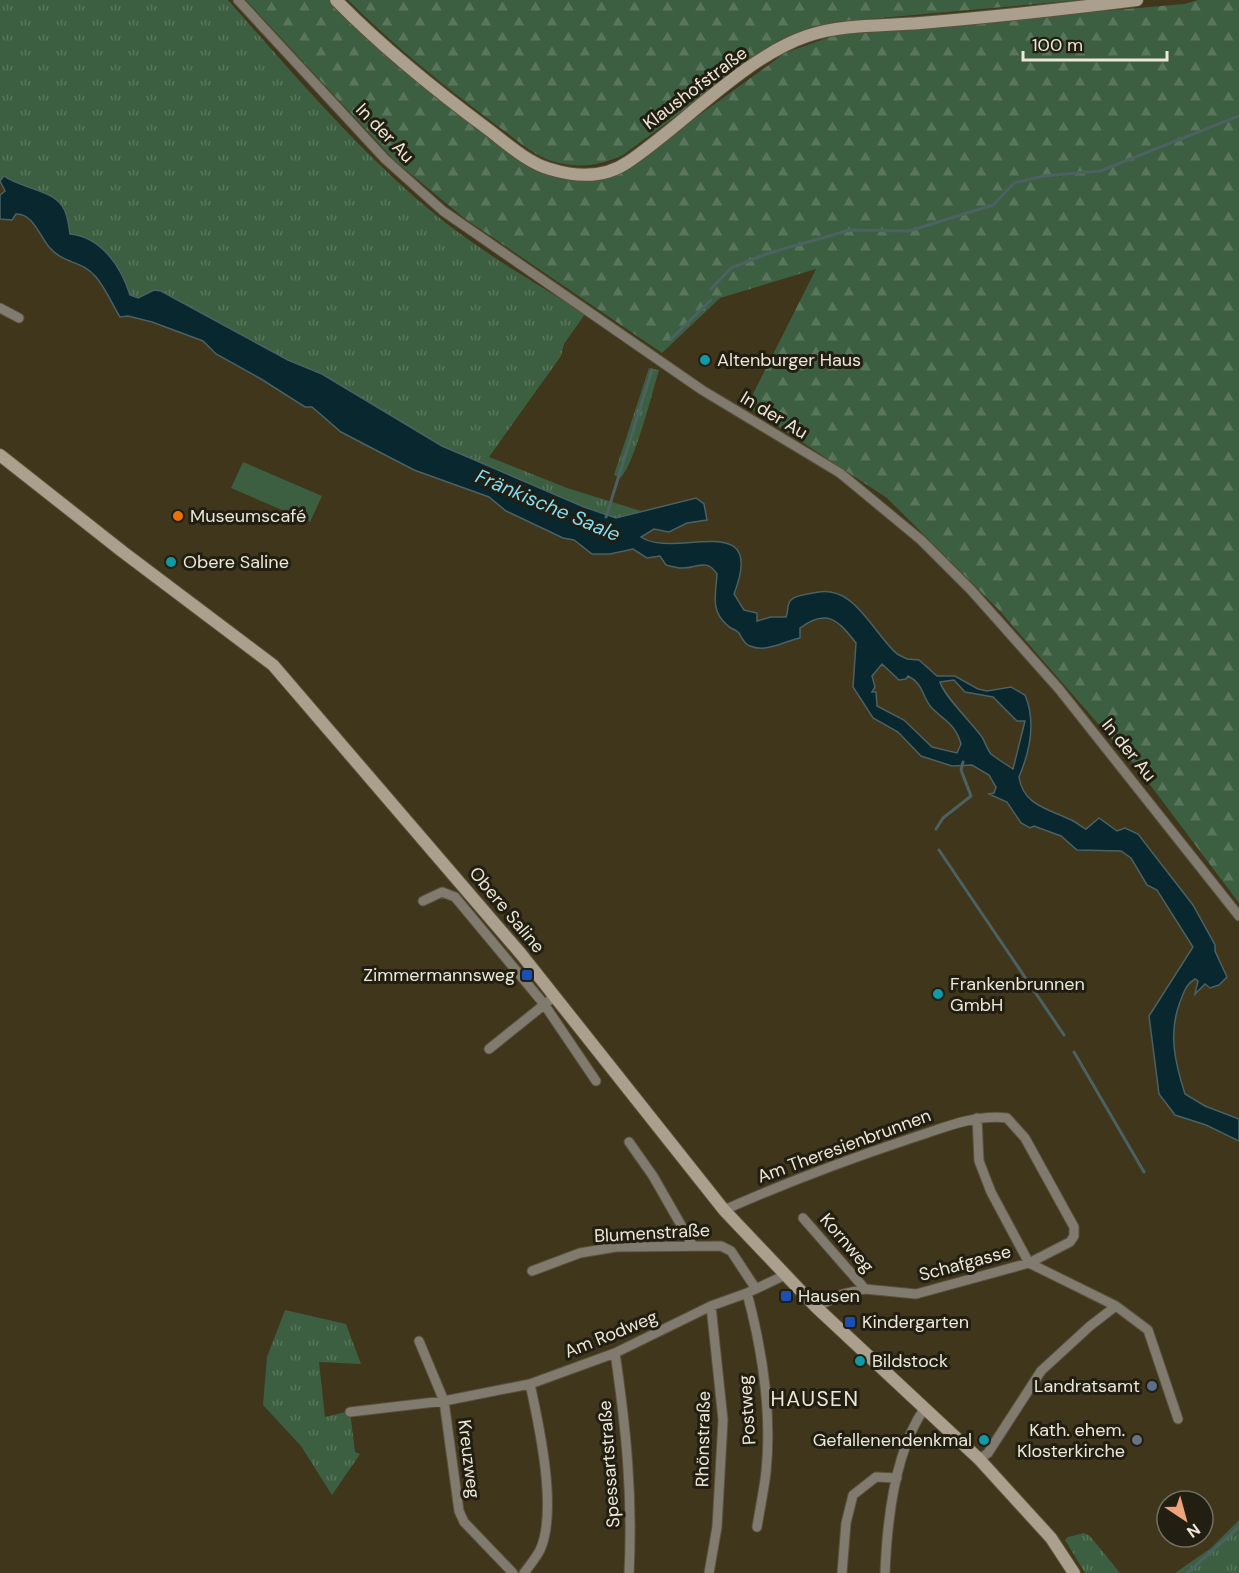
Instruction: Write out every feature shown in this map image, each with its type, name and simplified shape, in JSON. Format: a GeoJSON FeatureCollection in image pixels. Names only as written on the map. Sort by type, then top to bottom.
{"type":"FeatureCollection","features":[{"type":"Feature","properties":{"kind":"main road","name":"Klaushofstraße"},"geometry":{"type":"LineString","coordinates":[[336,0],[371,36],[510,146],[547,169],[580,175],[603,173],[627,163],[770,54],[807,36],[868,26],[1038,13],[1137,0]]}},
{"type":"Feature","properties":{"kind":"main road","name":"Obere Saline"},"geometry":{"type":"LineString","coordinates":[[0,455],[123,552],[273,665],[555,996],[724,1210],[783,1275],[979,1459],[1051,1538],[1074,1573]]}},
{"type":"Feature","properties":{"kind":"street","name":"In der Au"},"geometry":{"type":"LineString","coordinates":[[238,0],[384,159],[443,211],[702,390],[840,473],[921,540],[971,590],[1059,689],[1201,865],[1239,916]]}},
{"type":"Feature","properties":{"kind":"street"},"geometry":{"type":"LineString","coordinates":[[0,308],[19,318]]}},
{"type":"Feature","properties":{"kind":"street","name":"Obere Saline"},"geometry":{"type":"LineString","coordinates":[[423,901],[442,891],[455,897],[544,1004],[596,1081]]}},
{"type":"Feature","properties":{"kind":"street"},"geometry":{"type":"LineString","coordinates":[[489,1049],[555,996]]}},
{"type":"Feature","properties":{"kind":"street"},"geometry":{"type":"LineString","coordinates":[[977,1118],[979,1161],[992,1192],[1029,1263]]}},
{"type":"Feature","properties":{"kind":"street","name":"Am Theresienbrunnen"},"geometry":{"type":"LineString","coordinates":[[724,1210],[790,1182],[977,1118],[1007,1118],[1025,1138],[1074,1227],[1074,1236],[1070,1242],[1029,1263]]}},
{"type":"Feature","properties":{"kind":"street"},"geometry":{"type":"LineString","coordinates":[[629,1142],[654,1176],[693,1246]]}},
{"type":"Feature","properties":{"kind":"street","name":"Kornweg"},"geometry":{"type":"LineString","coordinates":[[803,1218],[866,1289]]}},
{"type":"Feature","properties":{"kind":"street","name":"Blumenstraße"},"geometry":{"type":"LineString","coordinates":[[532,1271],[580,1253],[616,1247],[721,1246],[731,1251],[752,1291]]}},
{"type":"Feature","properties":{"kind":"street","name":"Schafgasse"},"geometry":{"type":"LineString","coordinates":[[816,1307],[843,1294],[866,1289],[916,1294],[1029,1263],[1116,1306],[1148,1330],[1178,1419]]}},
{"type":"Feature","properties":{"kind":"street","name":"Am Rodweg"},"geometry":{"type":"LineString","coordinates":[[350,1412],[444,1401],[530,1384],[615,1353],[711,1306],[752,1291],[783,1275]]}},
{"type":"Feature","properties":{"kind":"street","name":"Postweg"},"geometry":{"type":"LineString","coordinates":[[752,1291],[767,1420],[766,1470],[757,1527]]}},
{"type":"Feature","properties":{"kind":"street","name":"Rhönstraße"},"geometry":{"type":"LineString","coordinates":[[709,1573],[717,1527],[723,1420],[711,1306]]}},
{"type":"Feature","properties":{"kind":"street"},"geometry":{"type":"LineString","coordinates":[[979,1459],[988,1453],[1041,1371],[1090,1326],[1116,1306]]}},
{"type":"Feature","properties":{"kind":"street"},"geometry":{"type":"LineString","coordinates":[[419,1341],[444,1401]]}},
{"type":"Feature","properties":{"kind":"street","name":"Spessartstraße"},"geometry":{"type":"LineString","coordinates":[[615,1353],[628,1446],[632,1519],[629,1573]]}},
{"type":"Feature","properties":{"kind":"street"},"geometry":{"type":"LineString","coordinates":[[524,1573],[540,1549],[545,1529],[546,1490],[543,1446],[530,1384]]}},
{"type":"Feature","properties":{"kind":"street","name":"Kreuzweg"},"geometry":{"type":"LineString","coordinates":[[444,1401],[459,1511],[464,1522],[513,1573]]}},
{"type":"Feature","properties":{"kind":"street"},"geometry":{"type":"LineString","coordinates":[[885,1573],[897,1478],[911,1427],[924,1409]]}},
{"type":"Feature","properties":{"kind":"street"},"geometry":{"type":"LineString","coordinates":[[842,1573],[846,1523],[853,1496],[876,1477],[897,1478]]}},
{"type":"Feature","properties":{"kind":"green space"},"geometry":{"type":"Polygon","coordinates":[[[0,0],[228,0],[325,109],[376,161],[430,210],[506,265],[585,314],[564,344],[561,356],[489,457],[567,488],[641,511],[616,518],[584,507],[442,446],[322,374],[288,360],[161,291],[154,290],[138,298],[130,295],[126,282],[115,263],[91,245],[70,234],[65,216],[53,198],[28,189],[4,176],[0,181],[0,0]]]}},
{"type":"Feature","properties":{"kind":"green space"},"geometry":{"type":"Polygon","coordinates":[[[246,0],[330,0],[369,39],[546,173],[629,166],[785,53],[838,34],[1184,4],[1198,0],[1239,0],[1239,903],[1142,774],[998,609],[887,498],[747,406],[816,269],[720,298],[662,353],[464,218],[395,161],[246,0]]]}},
{"type":"Feature","properties":{"kind":"green space"},"geometry":{"type":"Polygon","coordinates":[[[348,0],[1082,0],[834,22],[778,41],[623,155],[605,162],[580,166],[552,161],[522,145],[419,65],[348,0]]]}},
{"type":"Feature","properties":{"kind":"green space"},"geometry":{"type":"Polygon","coordinates":[[[649,368],[659,370],[631,460],[620,478],[614,475],[649,368]]]}},
{"type":"Feature","properties":{"kind":"green space"},"geometry":{"type":"Polygon","coordinates":[[[243,462],[322,496],[310,522],[231,488],[243,462]]]}},
{"type":"Feature","properties":{"kind":"green space"},"geometry":{"type":"Polygon","coordinates":[[[285,1310],[346,1324],[361,1364],[319,1362],[325,1417],[350,1411],[355,1452],[360,1454],[332,1495],[301,1446],[263,1405],[267,1357],[285,1310]]]}},
{"type":"Feature","properties":{"kind":"green space"},"geometry":{"type":"Polygon","coordinates":[[[1239,1520],[1239,1573],[1175,1573],[1210,1549],[1215,1549],[1215,1544],[1239,1520]]]}},
{"type":"Feature","properties":{"kind":"green space"},"geometry":{"type":"Polygon","coordinates":[[[1084,1533],[1090,1536],[1120,1573],[1085,1573],[1065,1540],[1084,1533]]]}},
{"type":"Feature","properties":{"kind":"water","name":"Fränkische Saale"},"geometry":{"type":"Polygon","coordinates":[[[4,176],[54,198],[66,214],[70,234],[91,241],[108,255],[121,274],[130,295],[138,298],[154,290],[161,291],[288,360],[322,374],[442,446],[584,507],[616,518],[696,498],[704,504],[707,520],[687,523],[669,532],[654,529],[641,537],[656,542],[728,544],[738,552],[741,568],[734,594],[744,610],[757,613],[757,621],[771,617],[786,617],[789,602],[798,596],[827,592],[840,595],[851,601],[861,611],[897,654],[907,659],[919,660],[937,676],[955,676],[978,689],[987,691],[1011,687],[1025,695],[1031,726],[1026,757],[1019,777],[1026,794],[1038,805],[1086,829],[1099,818],[1117,831],[1125,828],[1138,834],[1193,905],[1215,945],[1215,951],[1227,977],[1219,985],[1210,988],[1205,984],[1195,994],[1198,981],[1195,979],[1187,986],[1176,1014],[1174,1048],[1185,1094],[1205,1106],[1239,1119],[1239,1141],[1206,1125],[1175,1115],[1159,1094],[1149,1016],[1193,947],[1157,890],[1147,885],[1131,858],[1121,851],[1077,850],[1061,836],[1034,826],[1030,828],[1021,823],[1007,802],[989,794],[994,793],[996,787],[989,775],[972,765],[952,766],[921,756],[898,732],[873,718],[853,687],[856,643],[837,623],[831,619],[818,619],[800,628],[800,638],[769,647],[750,646],[718,614],[715,601],[717,574],[709,566],[687,568],[666,565],[660,556],[647,558],[633,549],[610,554],[592,554],[574,540],[563,538],[506,511],[489,497],[414,470],[341,432],[312,407],[305,407],[216,354],[203,341],[152,322],[128,316],[120,317],[96,277],[85,268],[55,253],[32,221],[16,214],[12,220],[0,219],[0,195],[5,191],[0,181],[4,176]],[[882,664],[872,676],[875,687],[872,692],[876,692],[877,706],[904,720],[932,747],[957,753],[961,744],[956,731],[931,707],[917,682],[908,676],[906,679],[899,680],[882,664]],[[954,680],[940,682],[942,688],[982,737],[991,754],[1013,769],[1025,721],[1017,721],[993,697],[965,692],[954,680]]]}},
{"type":"Feature","properties":{"kind":"waterway"},"geometry":{"type":"LineString","coordinates":[[711,289],[731,268],[766,254],[850,230],[909,231],[993,205],[1014,183],[1044,176],[1100,171],[1239,116]]}},
{"type":"Feature","properties":{"kind":"waterway"},"geometry":{"type":"LineString","coordinates":[[671,339],[711,300]]}},
{"type":"Feature","properties":{"kind":"waterway","name":"Fränkische Saale"},"geometry":{"type":"LineString","coordinates":[[606,517],[652,370]]}},
{"type":"Feature","properties":{"kind":"waterway"},"geometry":{"type":"LineString","coordinates":[[936,829],[943,818],[971,796],[961,770],[963,762]]}},
{"type":"Feature","properties":{"kind":"waterway"},"geometry":{"type":"LineString","coordinates":[[939,850],[1064,1035]]}},
{"type":"Feature","properties":{"kind":"waterway"},"geometry":{"type":"LineString","coordinates":[[1074,1052],[1144,1172]]}},
{"type":"Feature","properties":{"kind":"waterway"},"geometry":{"type":"LineString","coordinates":[[1187,1573],[1239,1527]]}},
{"type":"Feature","properties":{"kind":"place","name":"Altenburger Haus"},"geometry":{"type":"Point","coordinates":[705,360]}},
{"type":"Feature","properties":{"kind":"place","name":"Museumscafé"},"geometry":{"type":"Point","coordinates":[178,516]}},
{"type":"Feature","properties":{"kind":"place","name":"Obere Saline"},"geometry":{"type":"Point","coordinates":[171,562]}},
{"type":"Feature","properties":{"kind":"place","name":"Zimmermannsweg"},"geometry":{"type":"Point","coordinates":[527,975]}},
{"type":"Feature","properties":{"kind":"place","name":"Frankenbrunnen GmbH"},"geometry":{"type":"Point","coordinates":[938,994]}},
{"type":"Feature","properties":{"kind":"place","name":"Hausen"},"geometry":{"type":"Point","coordinates":[786,1296]}},
{"type":"Feature","properties":{"kind":"place","name":"Kindergarten"},"geometry":{"type":"Point","coordinates":[850,1322]}},
{"type":"Feature","properties":{"kind":"place","name":"Bildstock"},"geometry":{"type":"Point","coordinates":[860,1361]}},
{"type":"Feature","properties":{"kind":"place","name":"Landratsamt"},"geometry":{"type":"Point","coordinates":[1152,1386]}},
{"type":"Feature","properties":{"kind":"place","name":"Gefallenendenkmal"},"geometry":{"type":"Point","coordinates":[984,1440]}},
{"type":"Feature","properties":{"kind":"place","name":"Kath. ehem. Klosterkirche"},"geometry":{"type":"Point","coordinates":[1137,1440]}},
{"type":"Feature","properties":{"kind":"district","name":"HAUSEN"},"geometry":{"type":"Point","coordinates":[815,1399]}}]}
